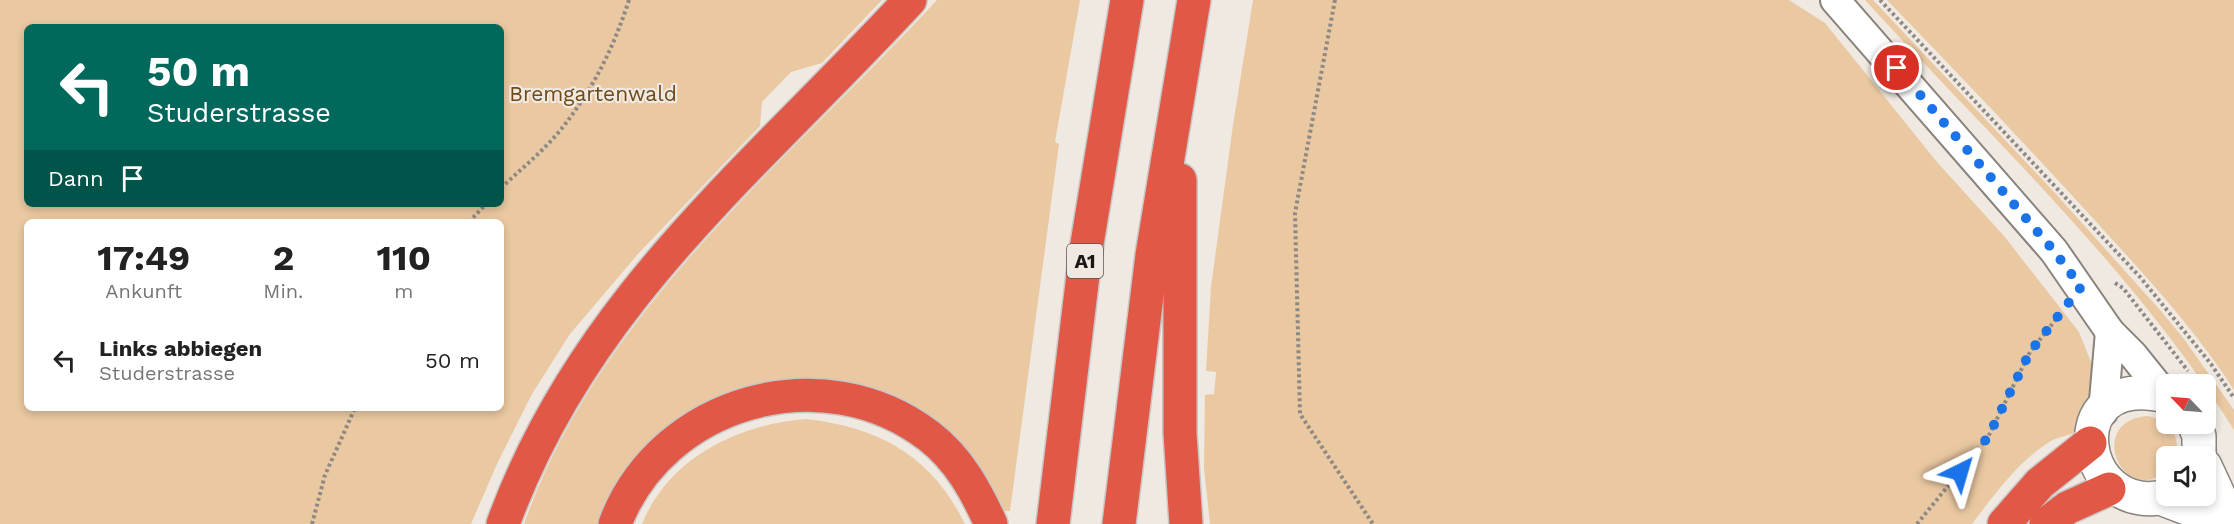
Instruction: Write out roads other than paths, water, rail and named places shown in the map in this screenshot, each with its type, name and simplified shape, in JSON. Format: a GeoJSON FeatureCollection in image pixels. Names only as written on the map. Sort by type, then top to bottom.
{"type":"FeatureCollection","features":[{"type":"Feature","properties":{"kind":"highway"},"geometry":{"type":"LineString","coordinates":[[503,524],[532,454],[558,404],[616,315],[716,199],[910,0]]}},
{"type":"Feature","properties":{"kind":"highway","name":"A1"},"geometry":{"type":"LineString","coordinates":[[1053,524],[1086,250],[1127,0]]}},
{"type":"Feature","properties":{"kind":"highway"},"geometry":{"type":"LineString","coordinates":[[1119,524],[1152,255],[1194,0]]}},
{"type":"Feature","properties":{"kind":"highway"},"geometry":{"type":"LineString","coordinates":[[1180,76],[1179,422],[1186,524]]}},
{"type":"Feature","properties":{"kind":"highway"},"geometry":{"type":"LineString","coordinates":[[615,524],[634,487],[654,461],[689,430],[726,410],[757,400],[791,395],[823,395],[864,403],[900,417],[929,436],[952,457],[974,487],[991,524]]}},
{"type":"Feature","properties":{"kind":"highway"},"geometry":{"type":"LineString","coordinates":[[2004,524],[2040,483],[2090,443]]}},
{"type":"Feature","properties":{"kind":"highway"},"geometry":{"type":"LineString","coordinates":[[2046,524],[2067,508],[2109,489]]}},
{"type":"Feature","properties":{"kind":"main road"},"geometry":{"type":"LineString","coordinates":[[2156,394],[2132,394],[2116,401],[2103,412],[2094,427],[2090,443],[2092,460],[2098,476],[2109,489],[2135,501],[2156,498]]}},
{"type":"Feature","properties":{"kind":"main road"},"geometry":{"type":"LineString","coordinates":[[2216,490],[2230,524]]}},
{"type":"Feature","properties":{"kind":"main road"},"geometry":{"type":"LineString","coordinates":[[2188,506],[2230,524]]}},
{"type":"Feature","properties":{"kind":"street"},"geometry":{"type":"LineString","coordinates":[[1835,0],[1989,175],[2081,287],[2110,332],[2133,355],[2156,384]]}},
{"type":"Feature","properties":{"kind":"street"},"geometry":{"type":"LineString","coordinates":[[2103,412],[2110,332]]}},
{"type":"Feature","properties":{"kind":"park label","name":"Bremgartenwald"},"geometry":{"type":"Point","coordinates":[593,93]}}]}
